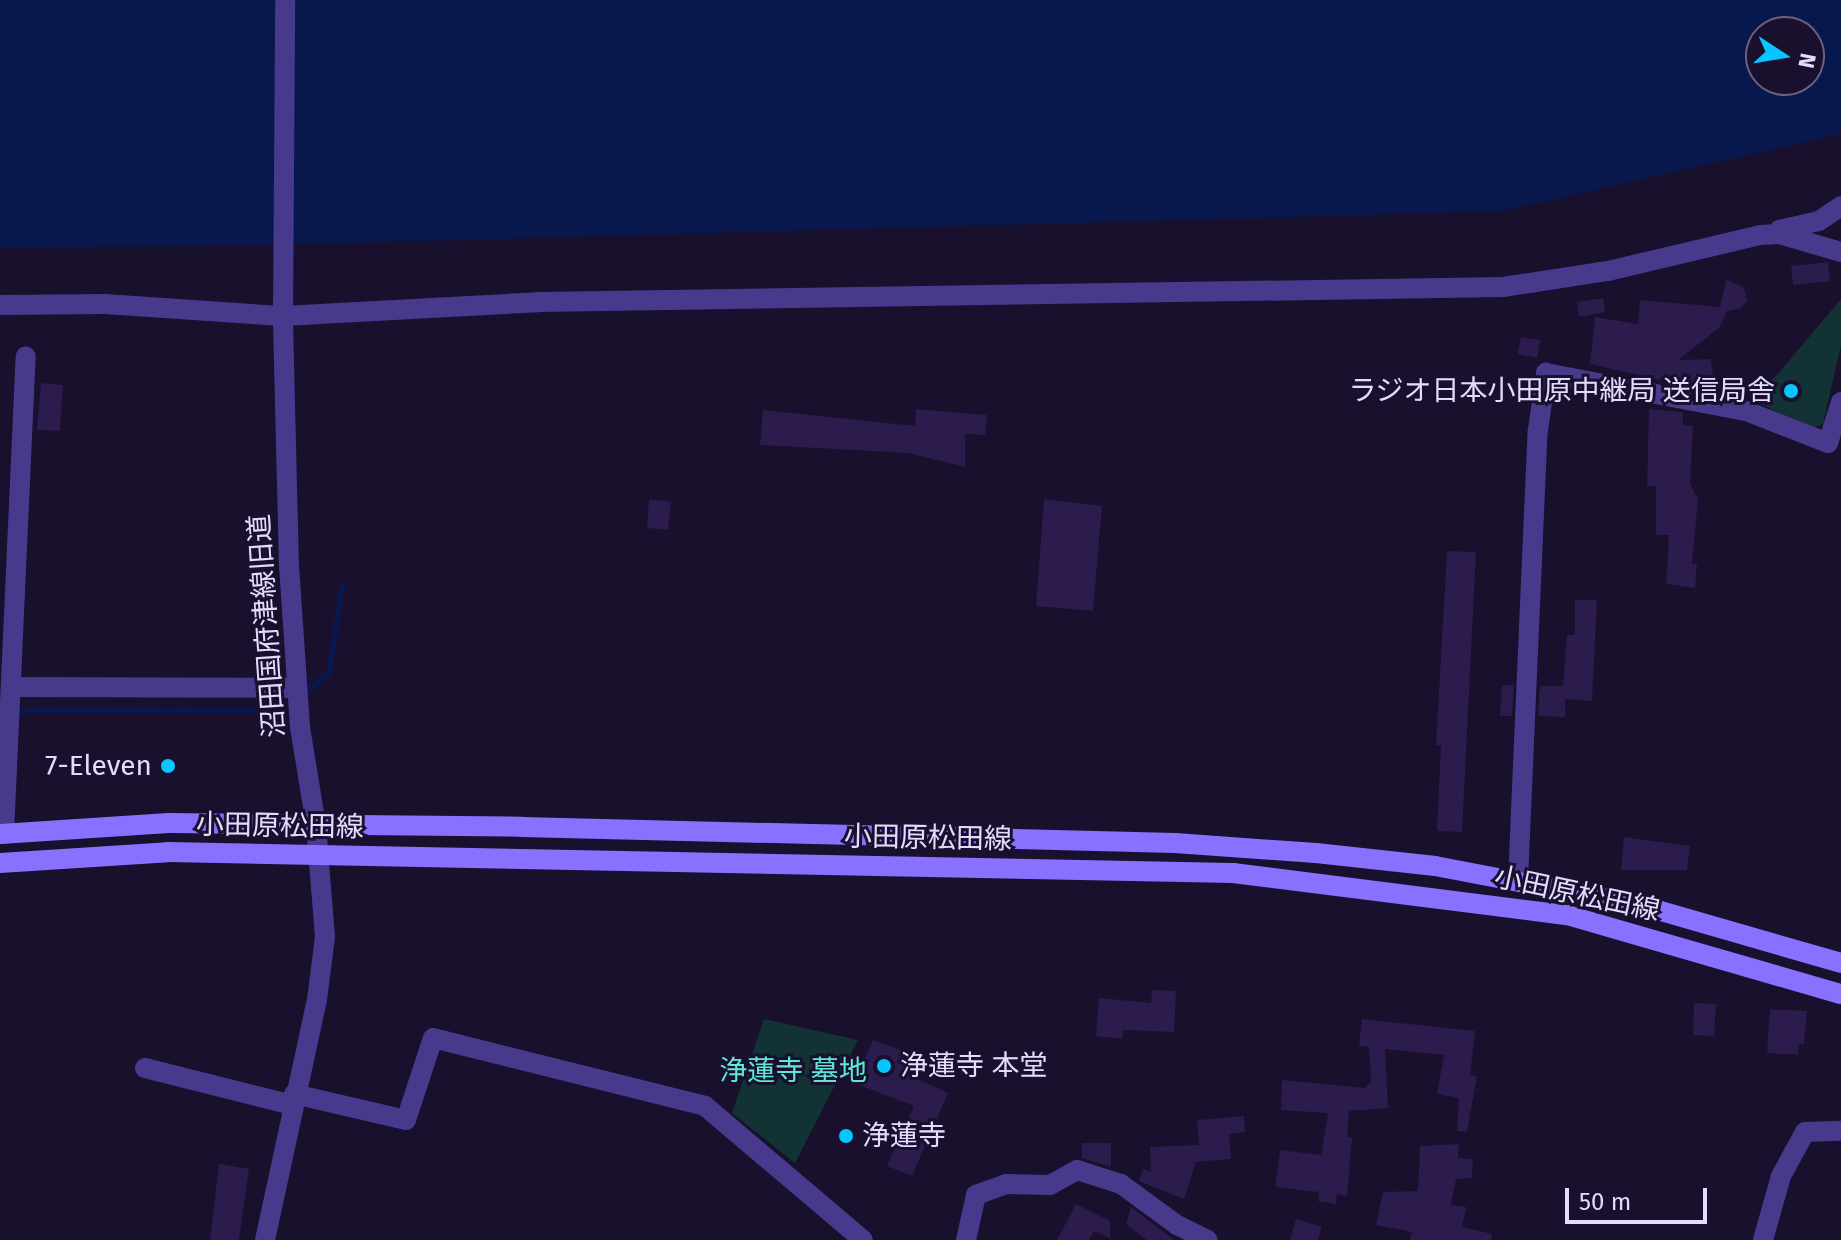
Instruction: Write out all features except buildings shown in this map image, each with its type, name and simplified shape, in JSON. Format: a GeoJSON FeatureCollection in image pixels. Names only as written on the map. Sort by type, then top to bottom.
{"type":"FeatureCollection","features":[{"type":"Feature","properties":{"kind":"main road","name":"小田原松田線"},"geometry":{"type":"LineString","coordinates":[[2,834],[128,824],[316,825],[1175,843],[1316,853],[1518,880],[1640,905],[1841,963]]}},
{"type":"Feature","properties":{"kind":"main road","name":"小田原松田線"},"geometry":{"type":"LineString","coordinates":[[0,863],[89,854],[318,854],[1233,873],[1555,913],[1841,994]]}},
{"type":"Feature","properties":{"kind":"street","name":"沼田国府津線旧道"},"geometry":{"type":"LineString","coordinates":[[265,1240],[317,1000],[325,937],[316,825],[297,688],[283,316],[285,0]]}},
{"type":"Feature","properties":{"kind":"street"},"geometry":{"type":"LineString","coordinates":[[0,305],[105,304],[283,316],[586,300],[1503,287],[1608,271],[1819,221],[1841,206]]}},
{"type":"Feature","properties":{"kind":"street"},"geometry":{"type":"LineString","coordinates":[[1760,235],[1779,234],[1841,252]]}},
{"type":"Feature","properties":{"kind":"street"},"geometry":{"type":"LineString","coordinates":[[2,834],[8,695],[8,577],[26,357]]}},
{"type":"Feature","properties":{"kind":"street"},"geometry":{"type":"LineString","coordinates":[[1518,880],[1538,430],[1546,373],[1746,411],[1828,443],[1841,402]]}},
{"type":"Feature","properties":{"kind":"street"},"geometry":{"type":"LineString","coordinates":[[8,695],[297,688]]}},
{"type":"Feature","properties":{"kind":"street"},"geometry":{"type":"LineString","coordinates":[[145,1068],[293,1100],[406,1120],[433,1038],[705,1106],[863,1240]]}},
{"type":"Feature","properties":{"kind":"street"},"geometry":{"type":"LineString","coordinates":[[1763,1240],[1781,1176],[1805,1132],[1841,1131]]}},
{"type":"Feature","properties":{"kind":"street"},"geometry":{"type":"LineString","coordinates":[[966,1240],[976,1195],[1006,1184],[1050,1185],[1077,1170],[1121,1184],[1177,1225],[1208,1240]]}},
{"type":"Feature","properties":{"kind":"green space"},"geometry":{"type":"Polygon","coordinates":[[[1841,299],[1841,345],[1823,424],[1809,429],[1750,398],[1777,375],[1841,299]]]}},
{"type":"Feature","properties":{"kind":"green space","name":"浄蓮寺 墓地"},"geometry":{"type":"Polygon","coordinates":[[[764,1019],[858,1040],[795,1163],[732,1113],[764,1019]]]}},
{"type":"Feature","properties":{"kind":"shaded area"},"geometry":{"type":"Polygon","coordinates":[[[0,0],[1841,0],[1841,134],[1503,211],[243,246],[0,247],[0,0]]]}},
{"type":"Feature","properties":{"kind":"waterway"},"geometry":{"type":"LineString","coordinates":[[303,693],[329,674],[342,587]]}},
{"type":"Feature","properties":{"kind":"waterway"},"geometry":{"type":"LineString","coordinates":[[13,710],[278,711],[294,699]]}},
{"type":"Feature","properties":{"kind":"place","name":"ラジオ日本小田原中継局 送信局舎"},"geometry":{"type":"Point","coordinates":[1791,391]}},
{"type":"Feature","properties":{"kind":"place","name":"7-Eleven"},"geometry":{"type":"Point","coordinates":[168,766]}},
{"type":"Feature","properties":{"kind":"place","name":"浄蓮寺 本堂"},"geometry":{"type":"Point","coordinates":[884,1066]}},
{"type":"Feature","properties":{"kind":"place","name":"浄蓮寺"},"geometry":{"type":"Point","coordinates":[846,1136]}}]}
